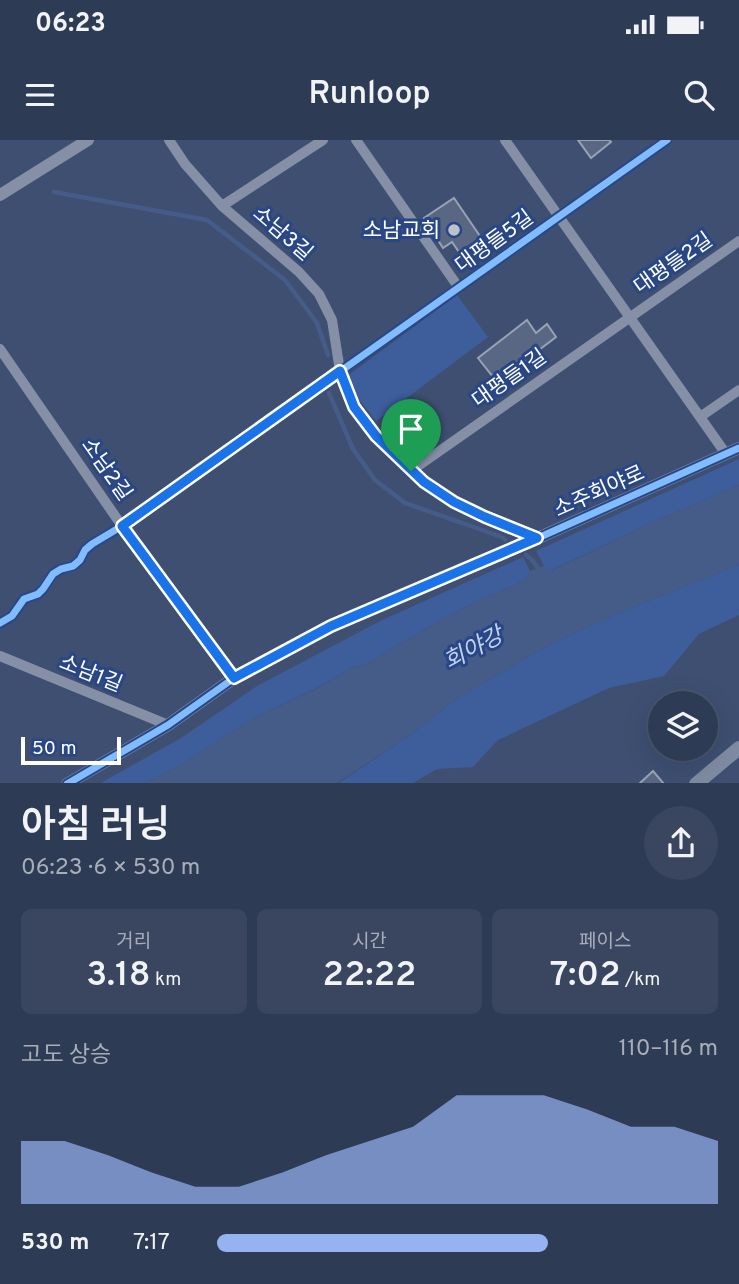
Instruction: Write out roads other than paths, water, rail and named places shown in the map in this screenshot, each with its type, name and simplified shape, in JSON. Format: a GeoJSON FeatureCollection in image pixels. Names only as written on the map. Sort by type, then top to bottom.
{"type":"FeatureCollection","features":[{"type":"Feature","properties":{"kind":"main road"},"geometry":{"type":"LineString","coordinates":[[696,783],[739,748]]}},
{"type":"Feature","properties":{"kind":"street"},"geometry":{"type":"LineString","coordinates":[[0,195],[88,140]]}},
{"type":"Feature","properties":{"kind":"street","name":"소남3길"},"geometry":{"type":"LineString","coordinates":[[169,140],[185,164],[222,206],[299,272],[319,294],[332,320],[340,371],[354,407],[376,436],[411,471],[454,502],[537,538]]}},
{"type":"Feature","properties":{"kind":"street"},"geometry":{"type":"LineString","coordinates":[[222,206],[323,140]]}},
{"type":"Feature","properties":{"kind":"street"},"geometry":{"type":"LineString","coordinates":[[356,140],[458,288]]}},
{"type":"Feature","properties":{"kind":"street"},"geometry":{"type":"LineString","coordinates":[[505,140],[726,454]]}},
{"type":"Feature","properties":{"kind":"street","name":"대평들5길"},"geometry":{"type":"LineString","coordinates":[[340,371],[667,140]]}},
{"type":"Feature","properties":{"kind":"street","name":"대평들2길"},"geometry":{"type":"LineString","coordinates":[[629,317],[739,241]]}},
{"type":"Feature","properties":{"kind":"street","name":"대평들1길"},"geometry":{"type":"LineString","coordinates":[[411,471],[629,317]]}},
{"type":"Feature","properties":{"kind":"street","name":"소남2길"},"geometry":{"type":"LineString","coordinates":[[0,349],[122,526],[234,678]]}},
{"type":"Feature","properties":{"kind":"street"},"geometry":{"type":"LineString","coordinates":[[0,623],[12,615],[24,599],[38,594],[53,574],[73,566],[80,560],[92,544],[122,526],[340,371]]}},
{"type":"Feature","properties":{"kind":"street"},"geometry":{"type":"LineString","coordinates":[[700,417],[739,390]]}},
{"type":"Feature","properties":{"kind":"street","name":"소주회야로"},"geometry":{"type":"LineString","coordinates":[[67,783],[168,725],[234,678],[331,626],[739,448]]}},
{"type":"Feature","properties":{"kind":"street","name":"소남1길"},"geometry":{"type":"LineString","coordinates":[[0,656],[168,725]]}},
{"type":"Feature","properties":{"kind":"water","name":"회야강"},"geometry":{"type":"Polygon","coordinates":[[[739,485],[739,565],[623,611],[552,643],[459,697],[406,738],[337,783],[145,783],[178,767],[252,719],[316,689],[354,667],[366,664],[468,606],[526,580],[530,571],[544,566],[551,571],[739,485]]]}},
{"type":"Feature","properties":{"kind":"waterway"},"geometry":{"type":"LineString","coordinates":[[54,192],[207,220],[285,280],[317,323],[328,355]]}},
{"type":"Feature","properties":{"kind":"waterway"},"geometry":{"type":"LineString","coordinates":[[329,393],[353,449],[375,480],[405,503],[505,540]]}},
{"type":"Feature","properties":{"kind":"waterway"},"geometry":{"type":"LineString","coordinates":[[526,555],[541,573]]}},
{"type":"Feature","properties":{"kind":"place","name":"소남교회"},"geometry":{"type":"Point","coordinates":[454,230]}}]}
